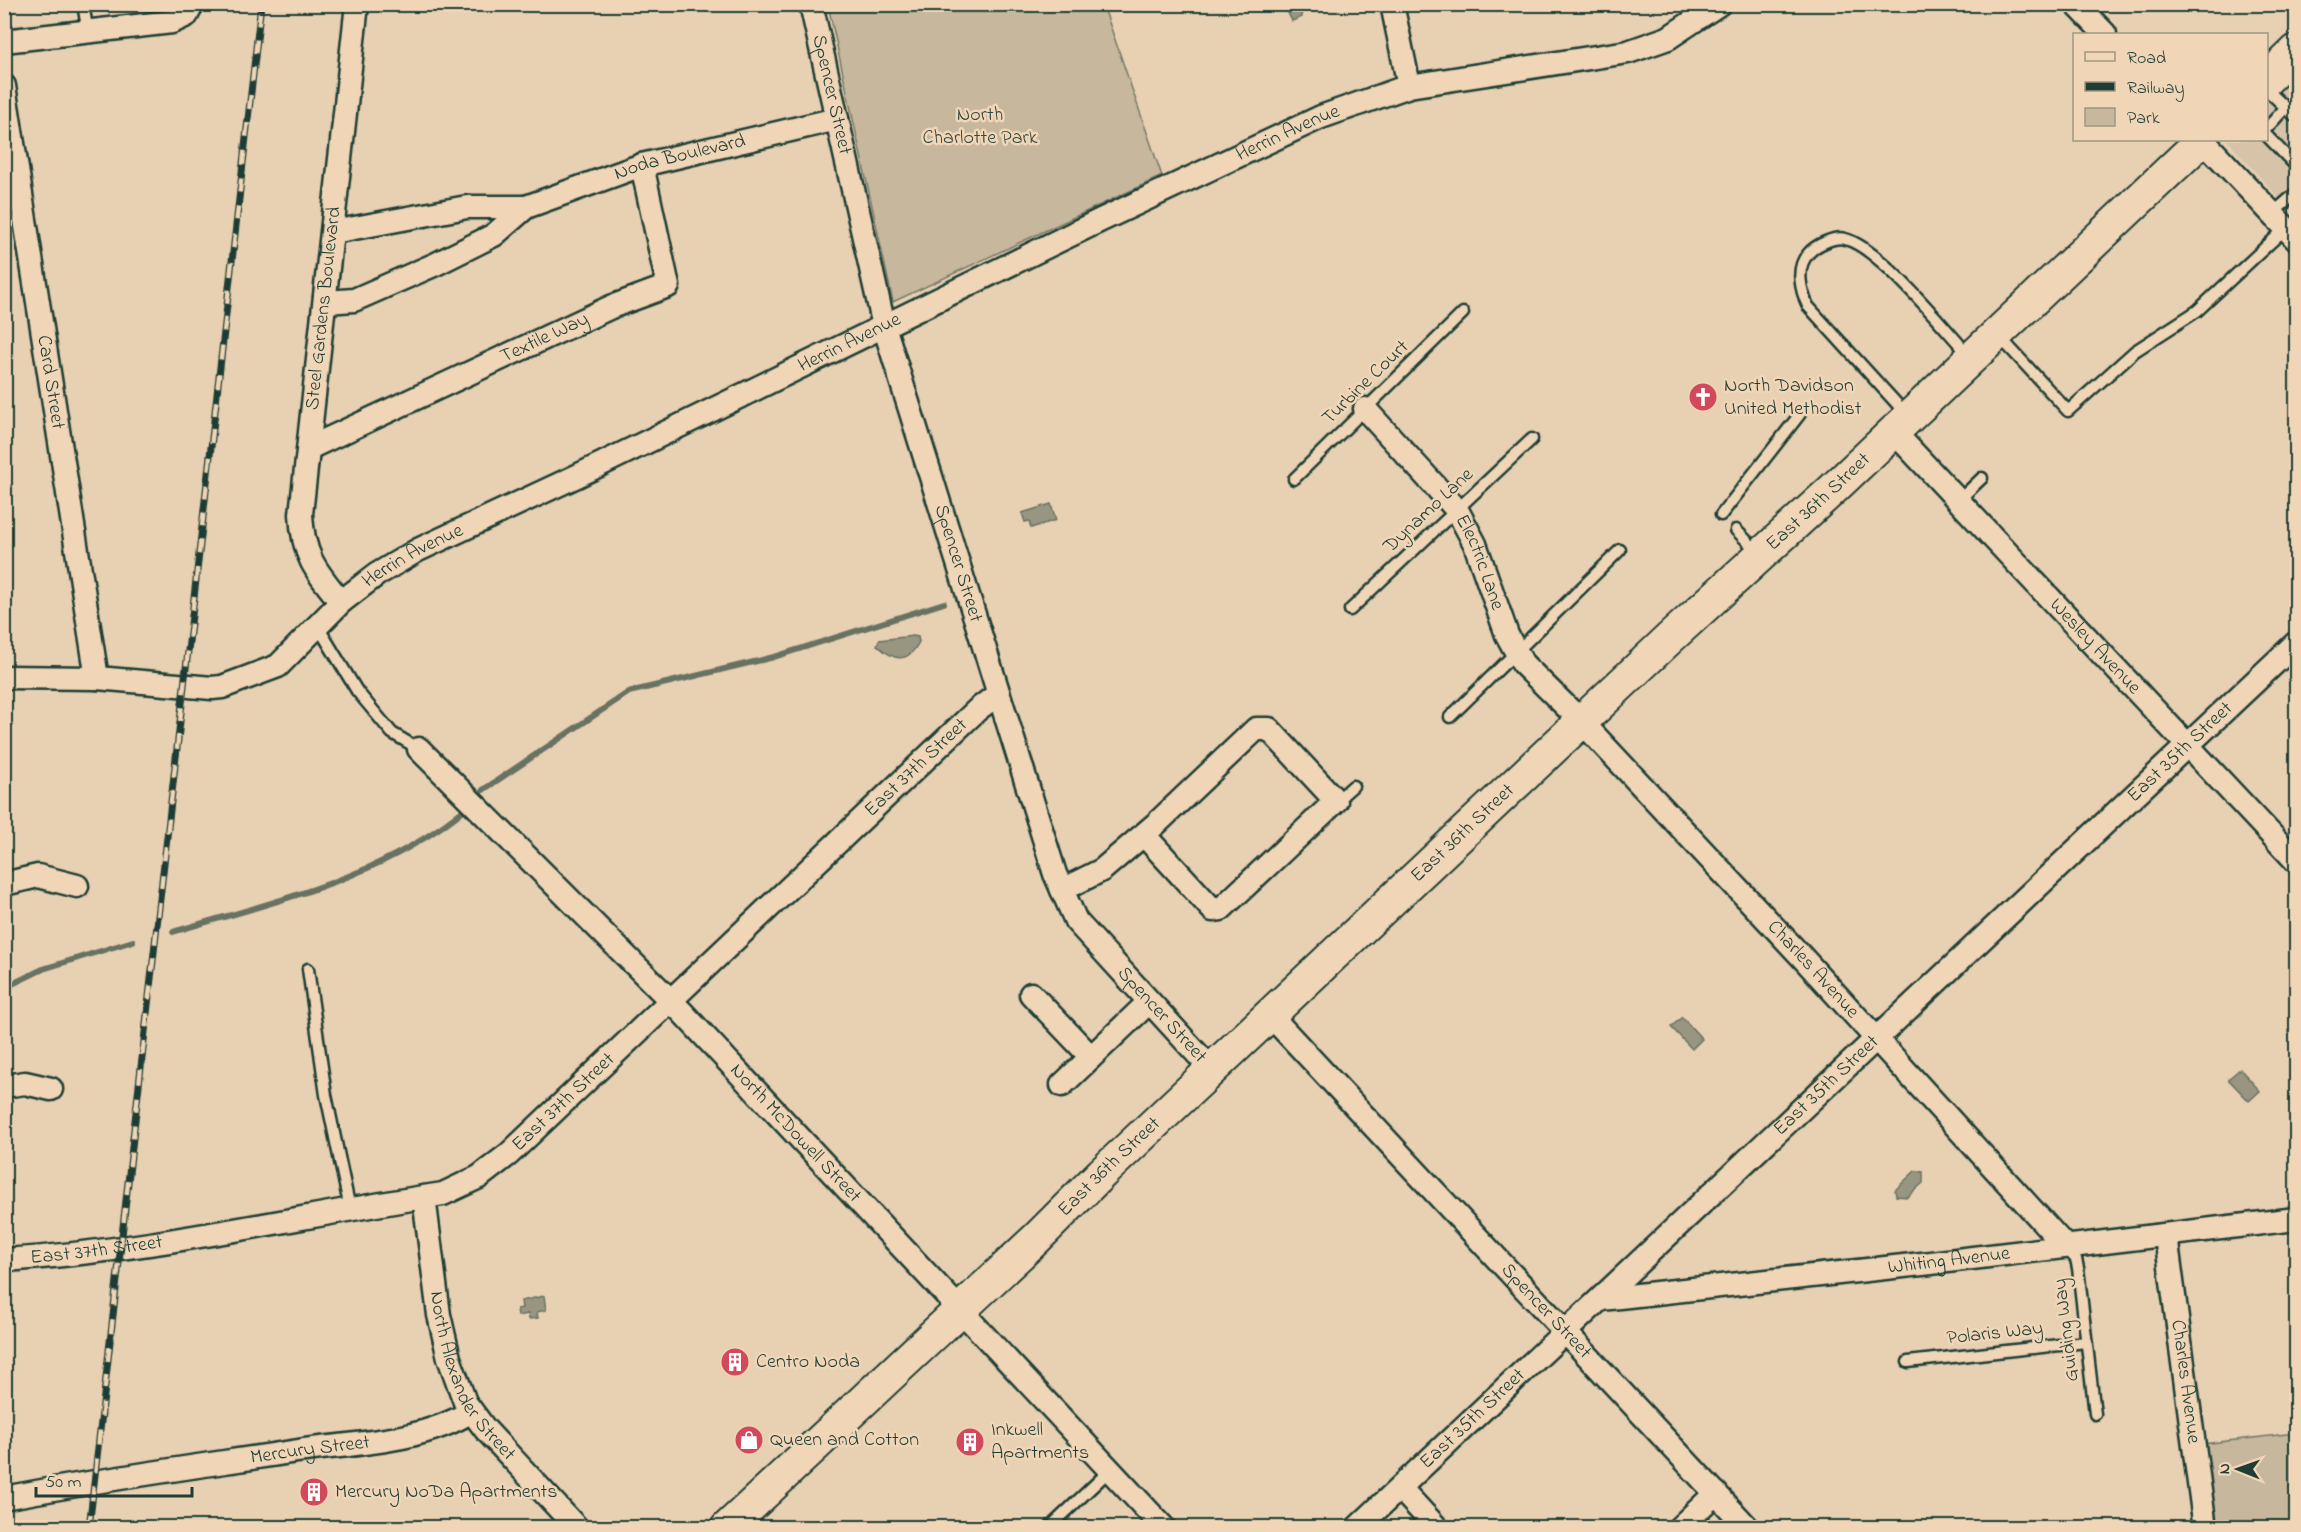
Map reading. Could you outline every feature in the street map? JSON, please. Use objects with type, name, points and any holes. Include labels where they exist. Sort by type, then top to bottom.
[{"type":"street","points":[[4,41],[172,22],[187,15],[192,4]]},
{"type":"street","name":"Steel Gardens Boulevard","points":[[341,602],[312,564],[302,541],[301,514],[357,4]]},
{"type":"street","name":"Spencer Street","points":[[811,4],[884,326],[1062,890],[1076,921],[1212,1070]]},
{"type":"street","points":[[1392,4],[1409,86]]},
{"type":"street","name":"Herrin Avenue","points":[[4,677],[97,678],[222,687],[278,666],[341,602],[376,575],[418,550],[577,476],[1321,117],[1409,86],[1628,52],[1668,38],[1719,4]]},
{"type":"street","points":[[2076,4],[2104,33]]},
{"type":"street","points":[[2268,79],[2296,51]]},
{"type":"street","name":"Card Street","points":[[4,86],[97,678]]},
{"type":"street","name":"Noda Boulevard","points":[[333,232],[467,207],[526,207],[642,165],[837,119]]},
{"type":"street","name":"East 36th Street","points":[[727,1527],[959,1308],[1037,1238],[1270,1015],[2201,141]]},
{"type":"street","points":[[2203,141],[2285,226]]},
{"type":"street","name":"Textile Way","points":[[309,448],[611,307],[668,286],[642,165]]},
{"type":"street","name":"Noda Boulevard","points":[[326,302],[354,300],[436,264],[494,235],[526,207]]},
{"type":"street","name":"Electric Lane","points":[[1365,409],[1457,510],[1476,544],[1493,599],[1523,664],[1582,722]]},
{"type":"street","name":"Wesley Avenue","points":[[1901,425],[1958,501],[2296,861]]},
{"type":"street","name":"East 35th Street","points":[[1358,1527],[2296,643]]},
{"type":"street","name":"East 37th Street","points":[[4,1260],[112,1249],[456,1190],[490,1169],[977,710],[999,693]]},
{"type":"street","name":"Charles Avenue","points":[[1582,722],[1876,1038],[2065,1246]]},
{"type":"street","points":[[1062,890],[1102,870],[1144,835],[1256,729],[1269,729],[1336,801],[1221,909],[1214,910],[1144,835]]},
{"type":"street","name":"North McDowell Street","points":[[419,749],[670,1000],[1164,1527]]},
{"type":"street","points":[[4,884],[38,876],[77,886]]},
{"type":"street","points":[[1031,994],[1091,1057]]},
{"type":"street","points":[[1062,1085],[1149,1002]]},
{"type":"street","name":"Spencer Street","points":[[1270,1015],[1748,1527]]},
{"type":"street","points":[[4,1086],[25,1083],[51,1089]]},
{"type":"street","name":"North Alexander Street","points":[[424,1197],[439,1315],[448,1358],[470,1412],[577,1527]]},
{"type":"street","name":"Whiting Avenue","points":[[1600,1299],[2166,1236],[2296,1219]]},
{"type":"street","name":"Charles Avenue","points":[[2166,1236],[2205,1527]]},
{"type":"street","name":"Mercury Street","points":[[4,1498],[94,1481],[383,1439],[449,1425],[470,1412]]},
{"type":"street","points":[[1400,1488],[1437,1527]]},
{"type":"street","points":[[1678,1527],[1716,1493]]},
{"type":"lane","points":[[83,4],[88,33]]},
{"type":"lane","points":[[2268,91],[2296,117]]},
{"type":"lane","points":[[2268,127],[2286,107]]},
{"type":"lane","points":[[2268,137],[2296,166]]},
{"type":"lane","points":[[1997,334],[2068,411],[2135,351],[2197,311],[2285,226],[2296,193]]},
{"type":"lane","points":[[1901,425],[1808,306],[1801,291],[1801,272],[1808,254],[1831,240],[1843,238],[1872,251],[1972,358]]},
{"type":"lane","name":"Turbine Court","points":[[1294,479],[1463,313]]},
{"type":"lane","points":[[1721,515],[1800,414]]},
{"type":"lane","name":"Dynamo Lane","points":[[1350,609],[1532,439]]},
{"type":"lane","points":[[1958,501],[1983,478]]},
{"type":"lane","points":[[1736,530],[1761,555]]},
{"type":"lane","points":[[1450,717],[1620,550]]},
{"type":"lane","points":[[317,625],[357,691],[392,733],[419,749]]},
{"type":"lane","points":[[1336,801],[1353,786]]},
{"type":"lane","points":[[308,969],[326,1095],[350,1209]]},
{"type":"lane","name":"Guiding Way","points":[[2065,1246],[2076,1258],[2078,1268],[2095,1414]]},
{"type":"lane","name":"Polaris Way","points":[[1908,1362],[2086,1342]]},
{"type":"lane","points":[[1049,1527],[1111,1470]]},
{"type":"shaded area","points":[[1284,5],[1299,5],[1302,17],[1292,21]]},
{"type":"shaded area","points":[[2296,77],[2296,217],[2228,141],[2268,141],[2268,100]]},
{"type":"shaded area","points":[[1051,504],[1056,520],[1031,528],[1029,521],[1025,522],[1022,513]]},
{"type":"shaded area","points":[[918,637],[919,642],[905,657],[894,657],[877,645],[879,640]]},
{"type":"shaded area","points":[[1682,1017],[1702,1039],[1692,1049],[1671,1027]]},
{"type":"shaded area","points":[[2240,1069],[2260,1091],[2249,1101],[2228,1079]]},
{"type":"shaded area","points":[[1915,1171],[1923,1172],[1923,1183],[1907,1197],[1896,1196],[1895,1190]]},
{"type":"shaded area","points":[[544,1296],[546,1310],[537,1312],[538,1318],[529,1319],[528,1314],[518,1316],[517,1309],[522,1308],[521,1301]]},
{"type":"green space","name":"North Charlotte Park","points":[[828,5],[1103,5],[1162,176],[893,302]]},
{"type":"green space","points":[[2296,1433],[2296,1527],[2205,1527],[2194,1445]]},
{"type":"waterway","points":[[483,790],[629,692],[774,657],[944,603]]},
{"type":"waterway","points":[[173,932],[289,898],[364,870],[400,853],[434,832],[466,808]]},
{"type":"waterway","points":[[4,988],[43,969],[133,941]]},
{"type":"railway","points":[[89,1528],[261,4]]},
{"type":"place","name":"North Davidson United Methodist","points":[[1703,397]]},
{"type":"place","name":"Centro Noda","points":[[735,1362]]},
{"type":"place","name":"Queen and Cotton","points":[[749,1440]]},
{"type":"place","name":"Inkwell Apartments","points":[[970,1442]]},
{"type":"place","name":"Mercury NoDa Apartments","points":[[314,1492]]}]
